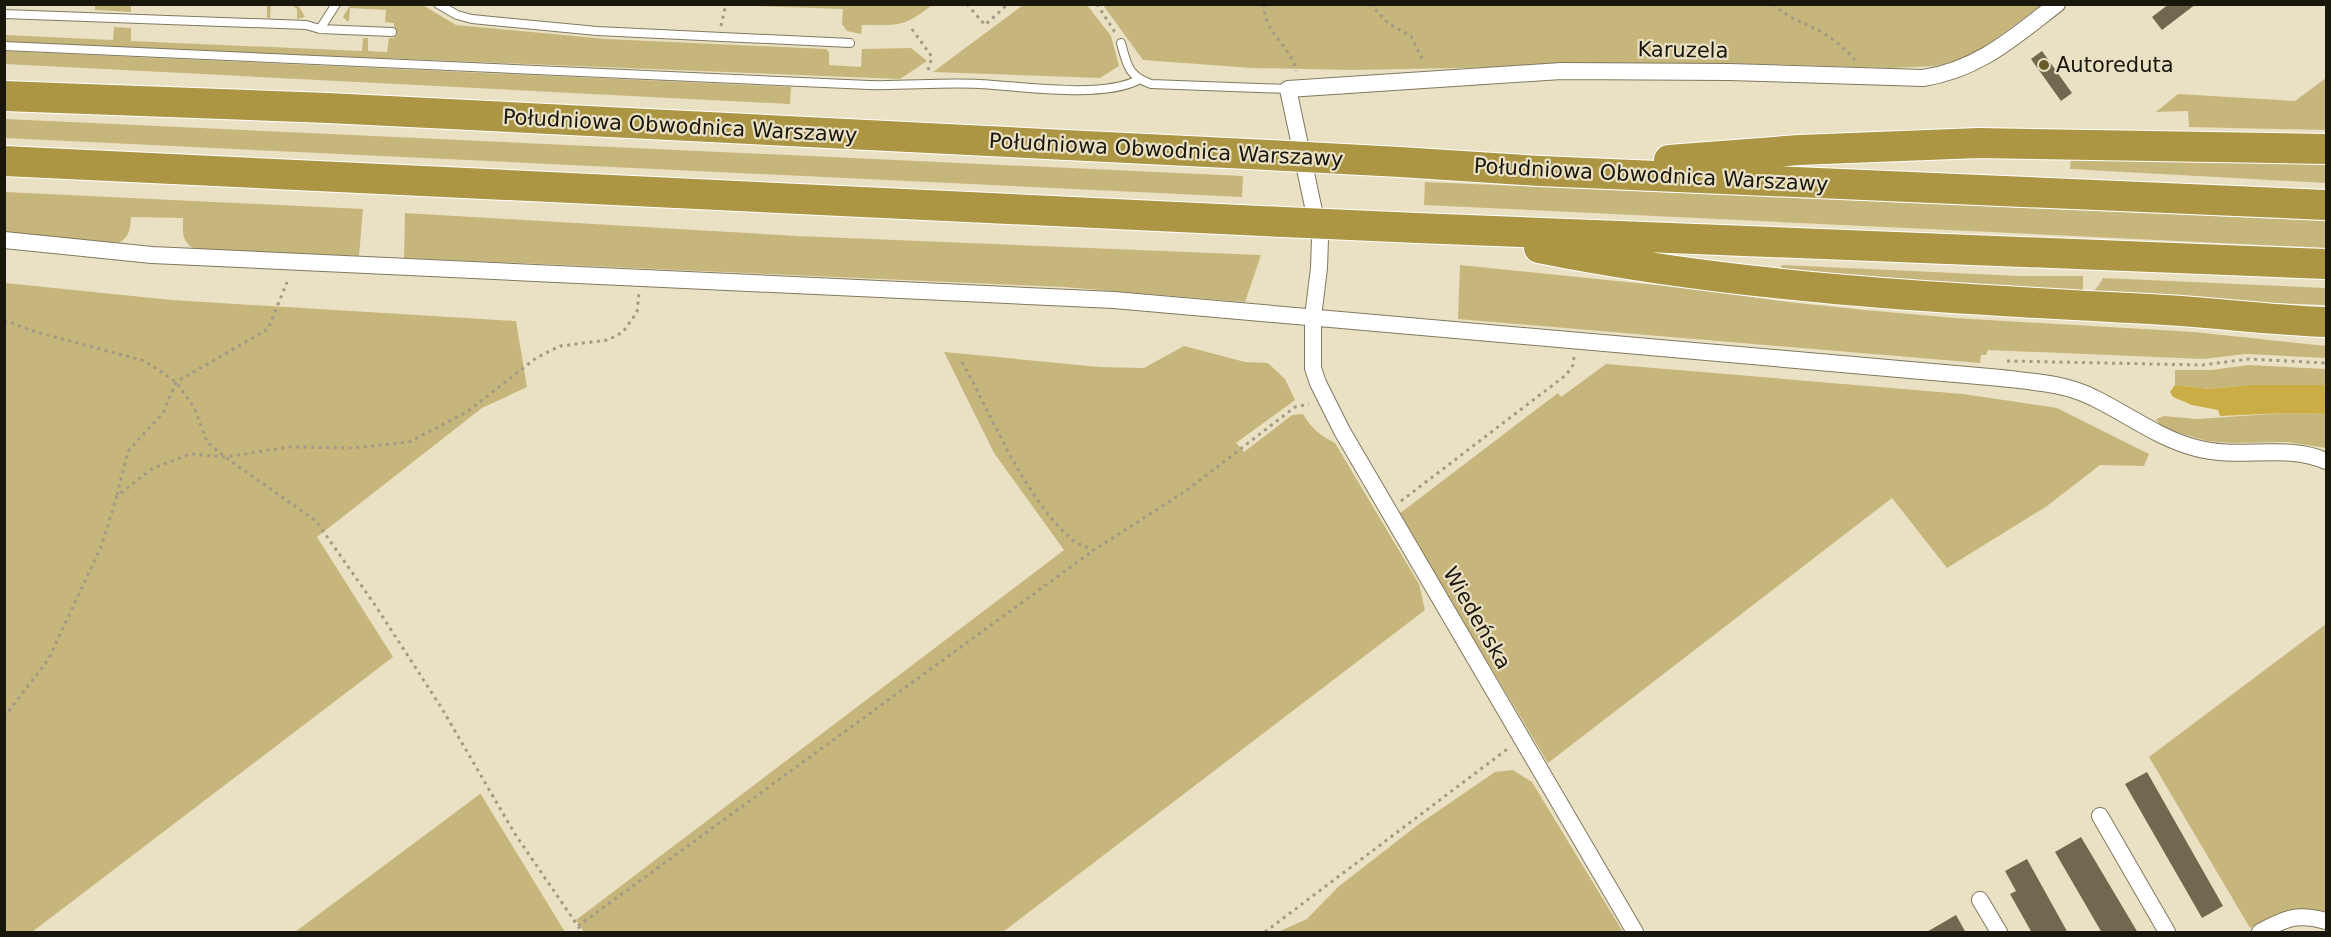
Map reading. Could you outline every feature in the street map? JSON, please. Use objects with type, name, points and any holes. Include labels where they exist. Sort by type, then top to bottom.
[{"type":"highway","name":"Południowa Obwodnica Warszawy","points":[[4,96],[328,108],[1268,155],[1540,171],[2326,205]]},
{"type":"highway","points":[[1540,171],[1799,150],[1978,143],[2326,149]]},
{"type":"highway","points":[[4,161],[1449,230],[2326,264]]},
{"type":"highway","points":[[1449,230],[1610,262],[1771,282],[2020,302],[2201,312],[2326,322]]},
{"type":"street","name":"Karuzela","points":[[1294,89],[1562,71],[1729,72],[1923,78],[1937,76],[1986,57],[2057,4]]},
{"type":"street","name":"Wiedeńska","points":[[1294,89],[1320,239],[1313,317],[1313,368],[1326,402],[1635,933]]},
{"type":"street","points":[[4,240],[152,255],[1058,296],[2040,382],[2061,386],[2093,397],[2163,437],[2199,449],[2220,453],[2293,453],[2326,461]]},
{"type":"street","points":[[2100,816],[2167,933]]},
{"type":"street","points":[[1980,900],[1999,933]]},
{"type":"street","points":[[2260,933],[2294,916],[2310,916],[2326,921]]},
{"type":"lane","points":[[320,29],[336,4]]},
{"type":"lane","points":[[438,4],[457,15],[472,19],[597,31],[850,43]]},
{"type":"lane","points":[[4,14],[306,25],[320,29],[393,32]]},
{"type":"lane","points":[[1121,43],[1126,61],[1138,80],[1151,84],[1294,89]]},
{"type":"lane","points":[[4,46],[908,86],[980,84],[1095,89],[1126,86],[1138,80]]},
{"type":"path","points":[[713,37],[724,20],[726,4]]},
{"type":"path","points":[[967,4],[985,25],[1008,4]]},
{"type":"path","points":[[1097,4],[1121,43]]},
{"type":"path","points":[[1264,4],[1266,23],[1296,67],[1294,89]]},
{"type":"path","points":[[1370,4],[1389,24],[1411,36],[1433,80]]},
{"type":"path","points":[[1773,4],[1786,15],[1839,43],[1858,63],[1867,77]]},
{"type":"path","points":[[908,86],[929,70],[932,57],[912,29]]},
{"type":"path","points":[[117,496],[153,468],[191,454],[225,457],[289,447],[353,448],[409,442],[467,412],[536,358],[560,346],[608,340],[623,332],[637,312],[640,276]]},
{"type":"path","points":[[4,717],[48,660],[101,547],[128,451],[163,413],[177,382],[268,329],[287,282]]},
{"type":"path","points":[[4,320],[36,332],[145,361],[177,382],[194,407],[207,442],[316,521],[375,605],[441,707],[515,834],[582,933]]},
{"type":"path","points":[[1388,511],[1566,375],[1573,365],[1576,342]]},
{"type":"path","points":[[2004,363],[2016,359],[2202,365],[2249,359],[2326,363]]},
{"type":"path","points":[[962,362],[1007,452],[1045,509],[1071,540],[1094,550]]},
{"type":"path","points":[[578,926],[1094,550],[1187,490],[1294,407],[1326,402]]},
{"type":"path","points":[[1265,933],[1521,739]]},
{"type":"shaded area","points":[[267,4],[298,5],[305,17],[297,19],[297,9],[292,5],[271,5],[270,18],[267,18]]},
{"type":"shaded area","points":[[421,4],[456,25],[606,39],[826,49],[829,52],[829,65],[861,67],[862,49],[911,48],[927,61],[900,79],[5,43],[5,35],[113,40],[114,27],[131,28],[131,41],[362,51],[363,38],[368,38],[368,51],[387,52],[389,38],[394,38],[394,23],[385,22],[386,10],[350,8],[349,21],[347,21],[343,17],[350,5]]},
{"type":"shaded area","points":[[95,5],[131,5],[131,12],[95,10]]},
{"type":"shaded area","points":[[729,5],[932,5],[914,18],[900,24],[862,25],[861,34],[847,31],[842,24],[843,9]]},
{"type":"shaded area","points":[[1023,5],[1087,5],[1111,36],[1119,66],[1100,78],[933,72]]},
{"type":"shaded area","points":[[1103,5],[2042,5],[1973,55],[1936,66],[1891,68],[1725,63],[1352,70],[1252,68],[1143,60]]},
{"type":"shaded area","points":[[4,51],[791,87],[790,104],[5,64]]},
{"type":"shaded area","points":[[2326,78],[2326,130],[2189,127],[2188,111],[2156,112],[2178,94],[2295,101]]},
{"type":"shaded area","points":[[5,119],[1243,176],[1242,197],[5,138]]},
{"type":"shaded area","points":[[2071,157],[2326,161],[2326,183],[2070,169]]},
{"type":"shaded area","points":[[1425,182],[2326,221],[2326,248],[1424,205]]},
{"type":"shaded area","points":[[5,192],[363,209],[359,256],[194,249],[185,239],[183,218],[131,217],[128,234],[114,245],[5,232]]},
{"type":"shaded area","points":[[405,213],[797,236],[1261,255],[1245,302],[1064,287],[404,258]]},
{"type":"shaded area","points":[[1460,265],[1695,289],[1865,310],[1955,318],[2194,332],[2326,346],[2326,358],[2246,354],[2204,359],[1988,350],[1986,355],[1981,355],[1980,363],[1458,319]]},
{"type":"shaded area","points":[[1782,265],[2019,276],[2083,276],[2083,292],[2095,289],[2103,278],[2326,288],[2326,305],[2102,296],[1780,271]]},
{"type":"shaded area","points":[[5,283],[172,300],[516,321],[527,387],[482,408],[317,537],[393,657],[32,932],[4,932]]},
{"type":"shaded area","points":[[1184,346],[1245,362],[1268,363],[1285,379],[1295,400],[1236,443],[1244,452],[1292,415],[1303,414],[1317,431],[1335,443],[1419,584],[1425,610],[1003,932],[584,932],[576,920],[1064,550],[994,453],[944,352],[1100,367],[1144,368]]},
{"type":"shaded area","points":[[1606,364],[1963,394],[2057,408],[2149,454],[2144,466],[2100,465],[2047,506],[1947,568],[1892,498],[1548,763],[1399,514],[1558,393],[1561,397]]},
{"type":"shaded area","points":[[2249,365],[2326,369],[2326,385],[2248,385],[2210,389],[2175,385],[2175,370],[2211,370]]},
{"type":"shaded area","points":[[2175,385],[2210,389],[2248,385],[2326,385],[2326,414],[2220,416],[2218,410],[2192,405],[2173,397],[2170,392]]},
{"type":"shaded area","points":[[2286,413],[2326,414],[2326,448],[2287,442],[2207,441],[2162,428],[2156,419],[2164,416],[2197,419]]},
{"type":"shaded area","points":[[2326,624],[2326,913],[2305,909],[2296,910],[2270,918],[2250,928],[2149,757]]},
{"type":"shaded area","points":[[1513,770],[1532,782],[1623,932],[1278,932],[1307,919],[1338,887],[1419,824],[1495,772]]},
{"type":"shaded area","points":[[480,794],[565,932],[295,932]]},
{"type":"building","points":[[2169,4],[2196,4],[2162,30],[2152,17]]},
{"type":"building","points":[[2042,51],[2072,93],[2061,101],[2031,59]]},
{"type":"building","points":[[2147,772],[2223,906],[2202,918],[2125,784]]},
{"type":"building","points":[[2081,837],[2138,933],[2102,933],[2055,852]]},
{"type":"building","points":[[2027,859],[2068,933],[2032,933],[2010,894],[2016,891],[2005,871]]},
{"type":"building","points":[[1956,915],[1966,933],[1925,933]]},
{"type":"place","name":"Autoreduta","points":[[2044,65]]}]
